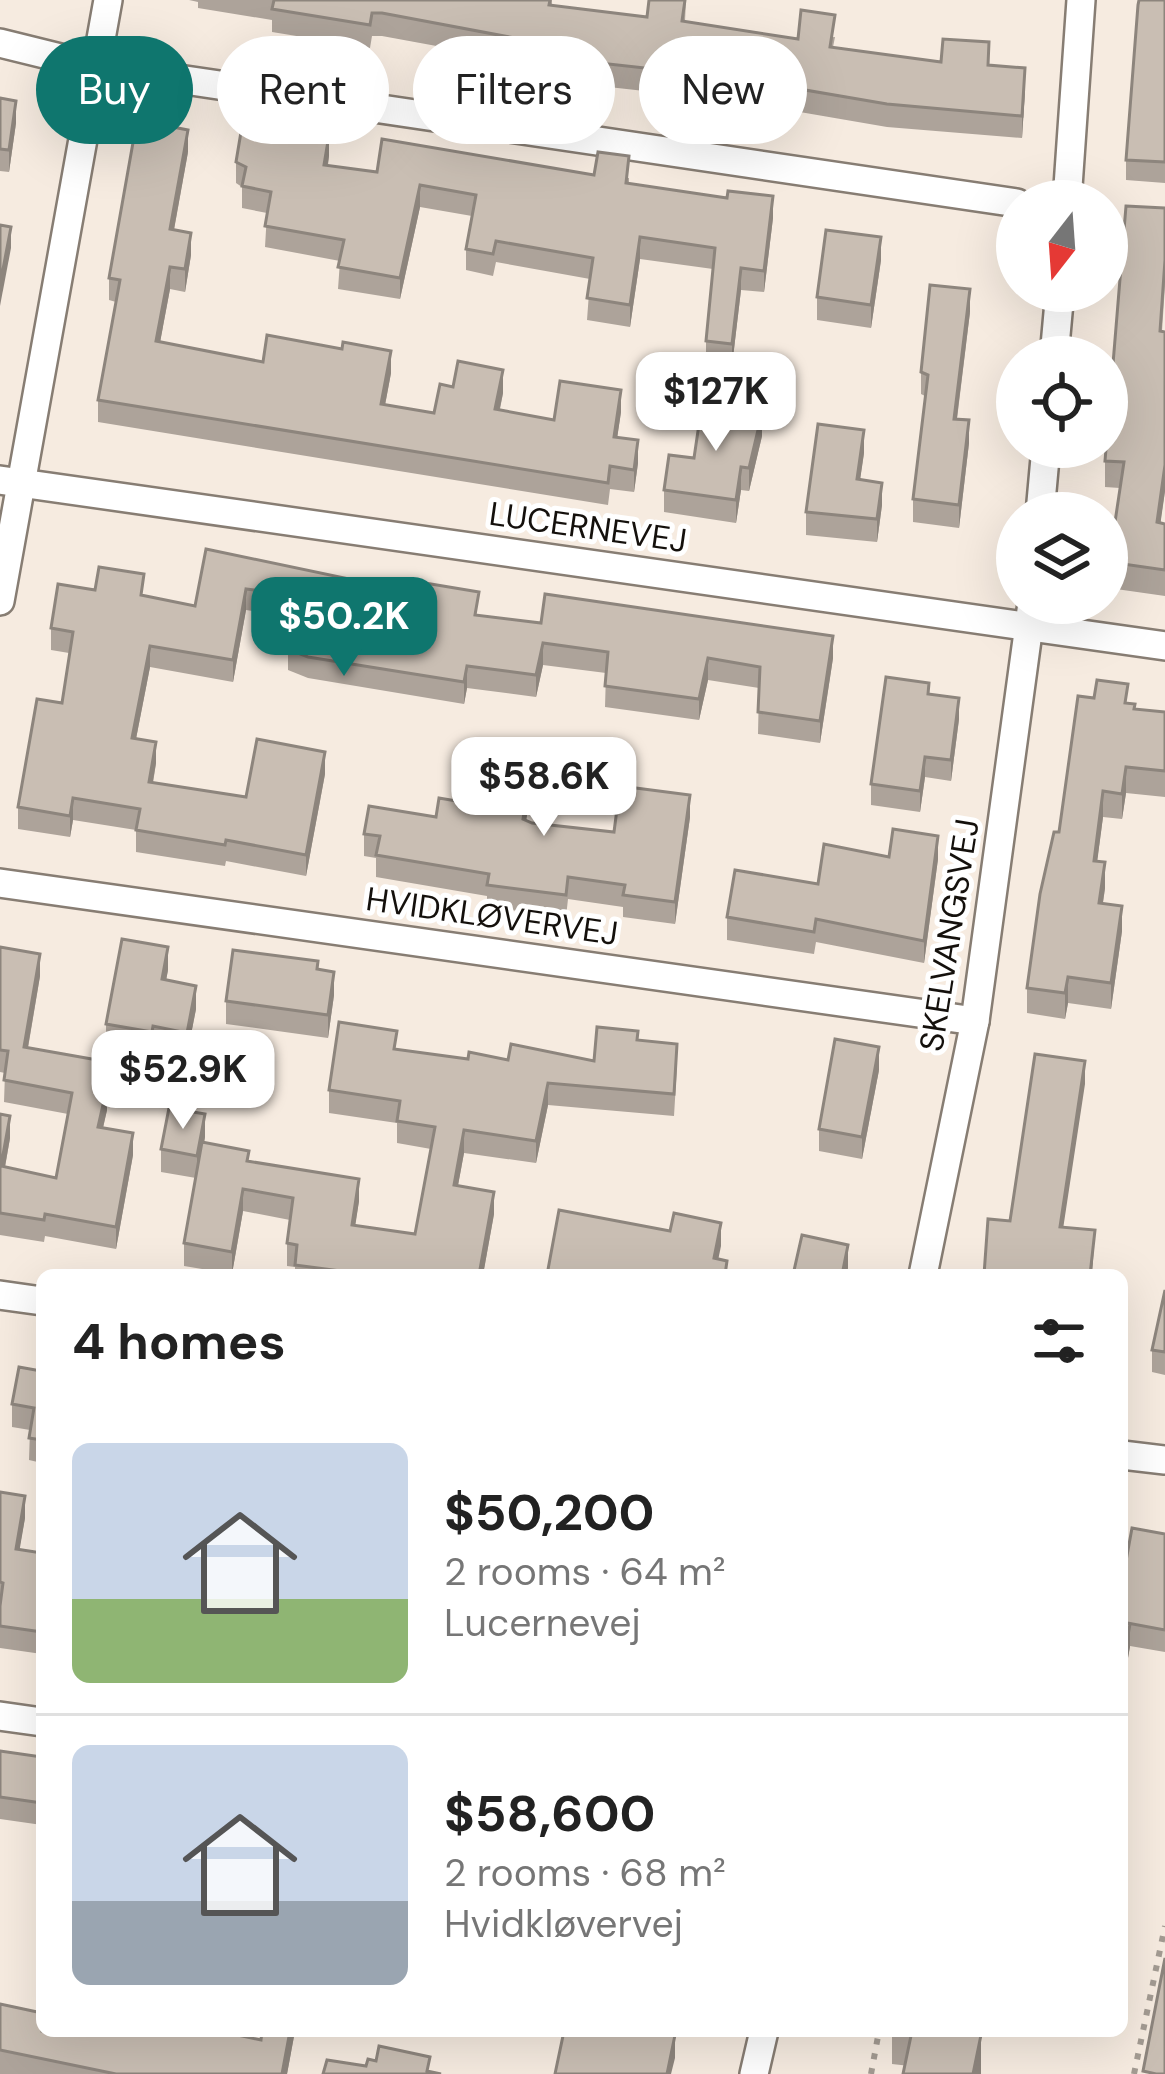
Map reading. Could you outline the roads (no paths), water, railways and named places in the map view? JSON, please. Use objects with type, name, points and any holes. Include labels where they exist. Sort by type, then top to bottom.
[{"type":"street","points":[[103,36],[109,0]]},
{"type":"street","points":[[1068,180],[1081,0]]},
{"type":"street","points":[[0,43],[36,52]]},
{"type":"street","points":[[193,81],[996,200]]},
{"type":"street","points":[[0,601],[10,482],[81,144]]},
{"type":"street","name":"LUCERNEVEJ","points":[[10,482],[996,610]]},
{"type":"street","name":"SKELVANGSVEJ","points":[[924,1269],[975,1021],[1031,624]]},
{"type":"street","name":"LUCERNEVEJ","points":[[1071,624],[1165,646]]},
{"type":"street","name":"HVIDKLØVERVEJ","points":[[0,884],[975,1021]]},
{"type":"street","points":[[0,1295],[36,1300]]},
{"type":"street","points":[[1128,1456],[1165,1460]]},
{"type":"street","points":[[0,1716],[36,1720]]},
{"type":"street","points":[[754,2074],[763,2037]]}]
